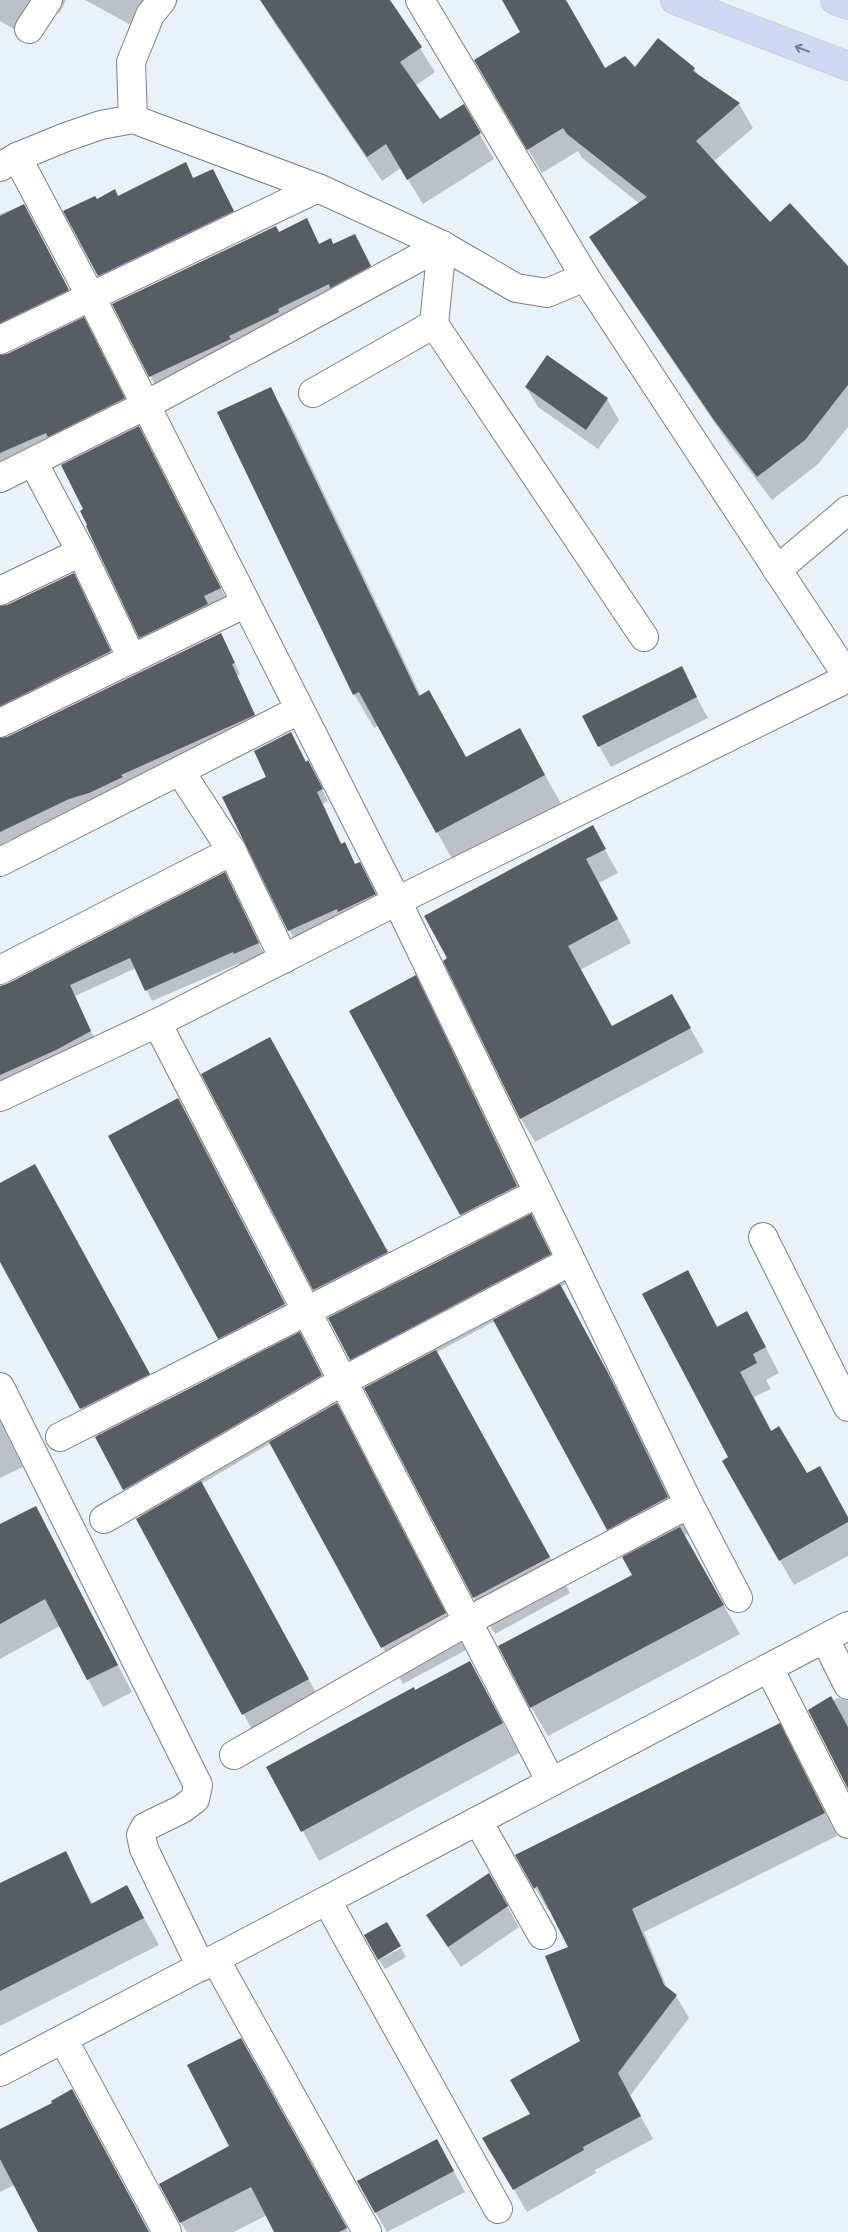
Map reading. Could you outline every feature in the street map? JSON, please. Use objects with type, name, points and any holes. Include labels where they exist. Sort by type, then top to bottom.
[{"type":"main road","points":[[675,0],[848,66]]},
{"type":"main road","points":[[835,0],[848,5]]},
{"type":"street","points":[[29,29],[48,0]]},
{"type":"street","points":[[133,119],[131,62],[150,15],[162,0]]},
{"type":"street","points":[[0,1097],[157,1023],[397,901],[848,678],[585,277],[420,0]]},
{"type":"street","points":[[585,277],[547,293],[516,288],[442,245],[318,188],[133,119],[101,125],[75,134],[9,162],[92,296],[299,710],[397,901],[689,1504],[738,1598]]},
{"type":"street","points":[[0,340],[318,188]]},
{"type":"street","points":[[442,245],[434,324],[644,637]]},
{"type":"street","points":[[0,478],[146,405],[442,245]]},
{"type":"street","points":[[314,393],[434,324]]},
{"type":"street","points":[[33,462],[81,552],[132,659]]},
{"type":"street","points":[[777,570],[848,510]]},
{"type":"street","points":[[0,591],[81,552]]},
{"type":"street","points":[[0,722],[246,603]]},
{"type":"street","points":[[0,862],[299,710]]},
{"type":"street","points":[[180,771],[232,852],[284,959]]},
{"type":"street","points":[[0,970],[232,852]]},
{"type":"street","points":[[157,1023],[551,1782]]},
{"type":"street","points":[[60,1437],[538,1193]]},
{"type":"street","points":[[763,1237],[848,1407]]},
{"type":"street","points":[[104,1519],[343,1381],[571,1260]]},
{"type":"street","points":[[0,1387],[198,1786],[195,1799],[182,1810],[144,1828],[141,1835],[144,1849],[208,1963],[367,2232]]},
{"type":"street","points":[[234,1755],[468,1621],[689,1504]]},
{"type":"street","points":[[0,2072],[836,1633],[848,1685]]},
{"type":"street","points":[[769,1668],[848,1824]]},
{"type":"street","points":[[478,1821],[542,1935]]},
{"type":"street","points":[[327,1901],[498,2209]]},
{"type":"street","points":[[63,2039],[167,2232]]},
{"type":"building","points":[[260,0],[390,0],[422,47],[400,62],[440,119],[464,104],[481,133],[407,180],[386,144],[367,157]]},
{"type":"building","points":[[502,0],[566,0],[605,68],[625,56],[635,67],[658,38],[695,68],[693,71],[740,103],[696,141],[770,222],[790,203],[848,266],[848,385],[805,440],[757,477],[714,420],[589,237],[647,197],[567,134],[563,128],[527,150],[474,60],[520,32]]},
{"type":"building","points":[[186,162],[193,178],[213,169],[234,211],[98,276],[63,211],[95,196],[97,199],[115,189],[118,196]]},
{"type":"building","points":[[24,204],[69,290],[0,323],[0,216]]},
{"type":"building","points":[[307,218],[319,244],[331,238],[333,244],[355,234],[371,266],[330,288],[329,284],[278,309],[279,312],[229,336],[231,339],[149,377],[112,304],[276,226],[279,232]]},
{"type":"building","points":[[84,317],[125,398],[48,437],[46,433],[0,453],[0,355],[7,354]]},
{"type":"building","points":[[547,355],[608,398],[586,430],[525,387]]},
{"type":"building","points":[[271,387],[419,696],[429,690],[466,757],[520,728],[545,775],[436,833],[359,692],[353,695],[217,412]]},
{"type":"building","points":[[139,426],[221,588],[204,596],[208,604],[139,638],[86,526],[80,511],[83,509],[61,465]]},
{"type":"building","points":[[74,573],[111,651],[0,706],[0,606],[7,605]]},
{"type":"building","points":[[221,633],[235,663],[232,664],[255,715],[121,775],[123,777],[89,793],[69,799],[0,832],[0,738],[7,737]]},
{"type":"building","points":[[682,666],[697,697],[598,747],[582,716]]},
{"type":"building","points":[[291,732],[306,762],[308,760],[323,789],[317,792],[341,844],[345,842],[355,864],[360,862],[376,894],[338,912],[337,909],[288,931],[222,797],[266,777],[254,751]]},
{"type":"building","points":[[593,825],[606,849],[586,859],[618,919],[568,946],[612,1026],[672,994],[691,1028],[520,1119],[443,961],[447,958],[424,916]]},
{"type":"building","points":[[225,872],[259,943],[234,954],[233,952],[145,991],[130,958],[70,985],[91,1031],[56,1050],[0,1075],[0,986]]},
{"type":"building","points":[[416,975],[517,1186],[460,1215],[349,1011]]},
{"type":"building","points":[[270,1037],[388,1252],[313,1290],[201,1074]]},
{"type":"building","points":[[178,1098],[285,1304],[218,1339],[108,1136]]},
{"type":"building","points":[[35,1164],[150,1374],[80,1409],[0,1262],[0,1183]]},
{"type":"building","points":[[531,1214],[551,1254],[350,1360],[328,1318]]},
{"type":"building","points":[[688,1270],[717,1327],[747,1311],[766,1347],[753,1354],[757,1363],[740,1372],[771,1431],[779,1426],[807,1473],[820,1466],[848,1517],[848,1522],[779,1561],[722,1461],[728,1457],[642,1294]]},
{"type":"building","points":[[560,1284],[607,1371],[668,1497],[607,1530],[493,1320]]},
{"type":"building","points":[[300,1332],[322,1375],[123,1490],[95,1437]]},
{"type":"building","points":[[436,1350],[550,1557],[473,1598],[364,1388]]},
{"type":"building","points":[[337,1403],[446,1613],[381,1648],[269,1442]]},
{"type":"building","points":[[201,1481],[309,1679],[242,1715],[136,1519]]},
{"type":"building","points":[[36,1506],[118,1665],[87,1680],[45,1599],[0,1624],[0,1524]]},
{"type":"building","points":[[680,1527],[724,1605],[530,1708],[498,1646],[632,1575],[622,1557]]},
{"type":"building","points":[[470,1661],[503,1723],[301,1832],[266,1767],[414,1687],[415,1690]]},
{"type":"building","points":[[831,1696],[848,1727],[848,1789],[808,1710]]},
{"type":"building","points":[[780,1723],[825,1813],[632,1909],[664,1985],[677,1995],[618,2073],[641,2116],[583,2147],[584,2150],[513,2190],[482,2138],[530,2114],[510,2080],[580,2041],[545,1956],[568,1947],[537,1886],[534,1889],[515,1855]]},
{"type":"building","points":[[66,1851],[91,1904],[127,1885],[144,1918],[0,1991],[0,1883]]},
{"type":"building","points":[[489,1873],[508,1906],[448,1947],[426,1915]]},
{"type":"building","points":[[387,1922],[401,1946],[378,1960],[364,1935]]},
{"type":"building","points":[[241,2038],[347,2228],[339,2232],[274,2232],[251,2187],[180,2223],[159,2184],[229,2146],[187,2065]]},
{"type":"building","points":[[72,2089],[149,2232],[38,2232],[0,2159],[0,2129],[52,2103],[51,2101]]},
{"type":"building","points":[[437,2139],[454,2171],[375,2213],[357,2181]]}]
